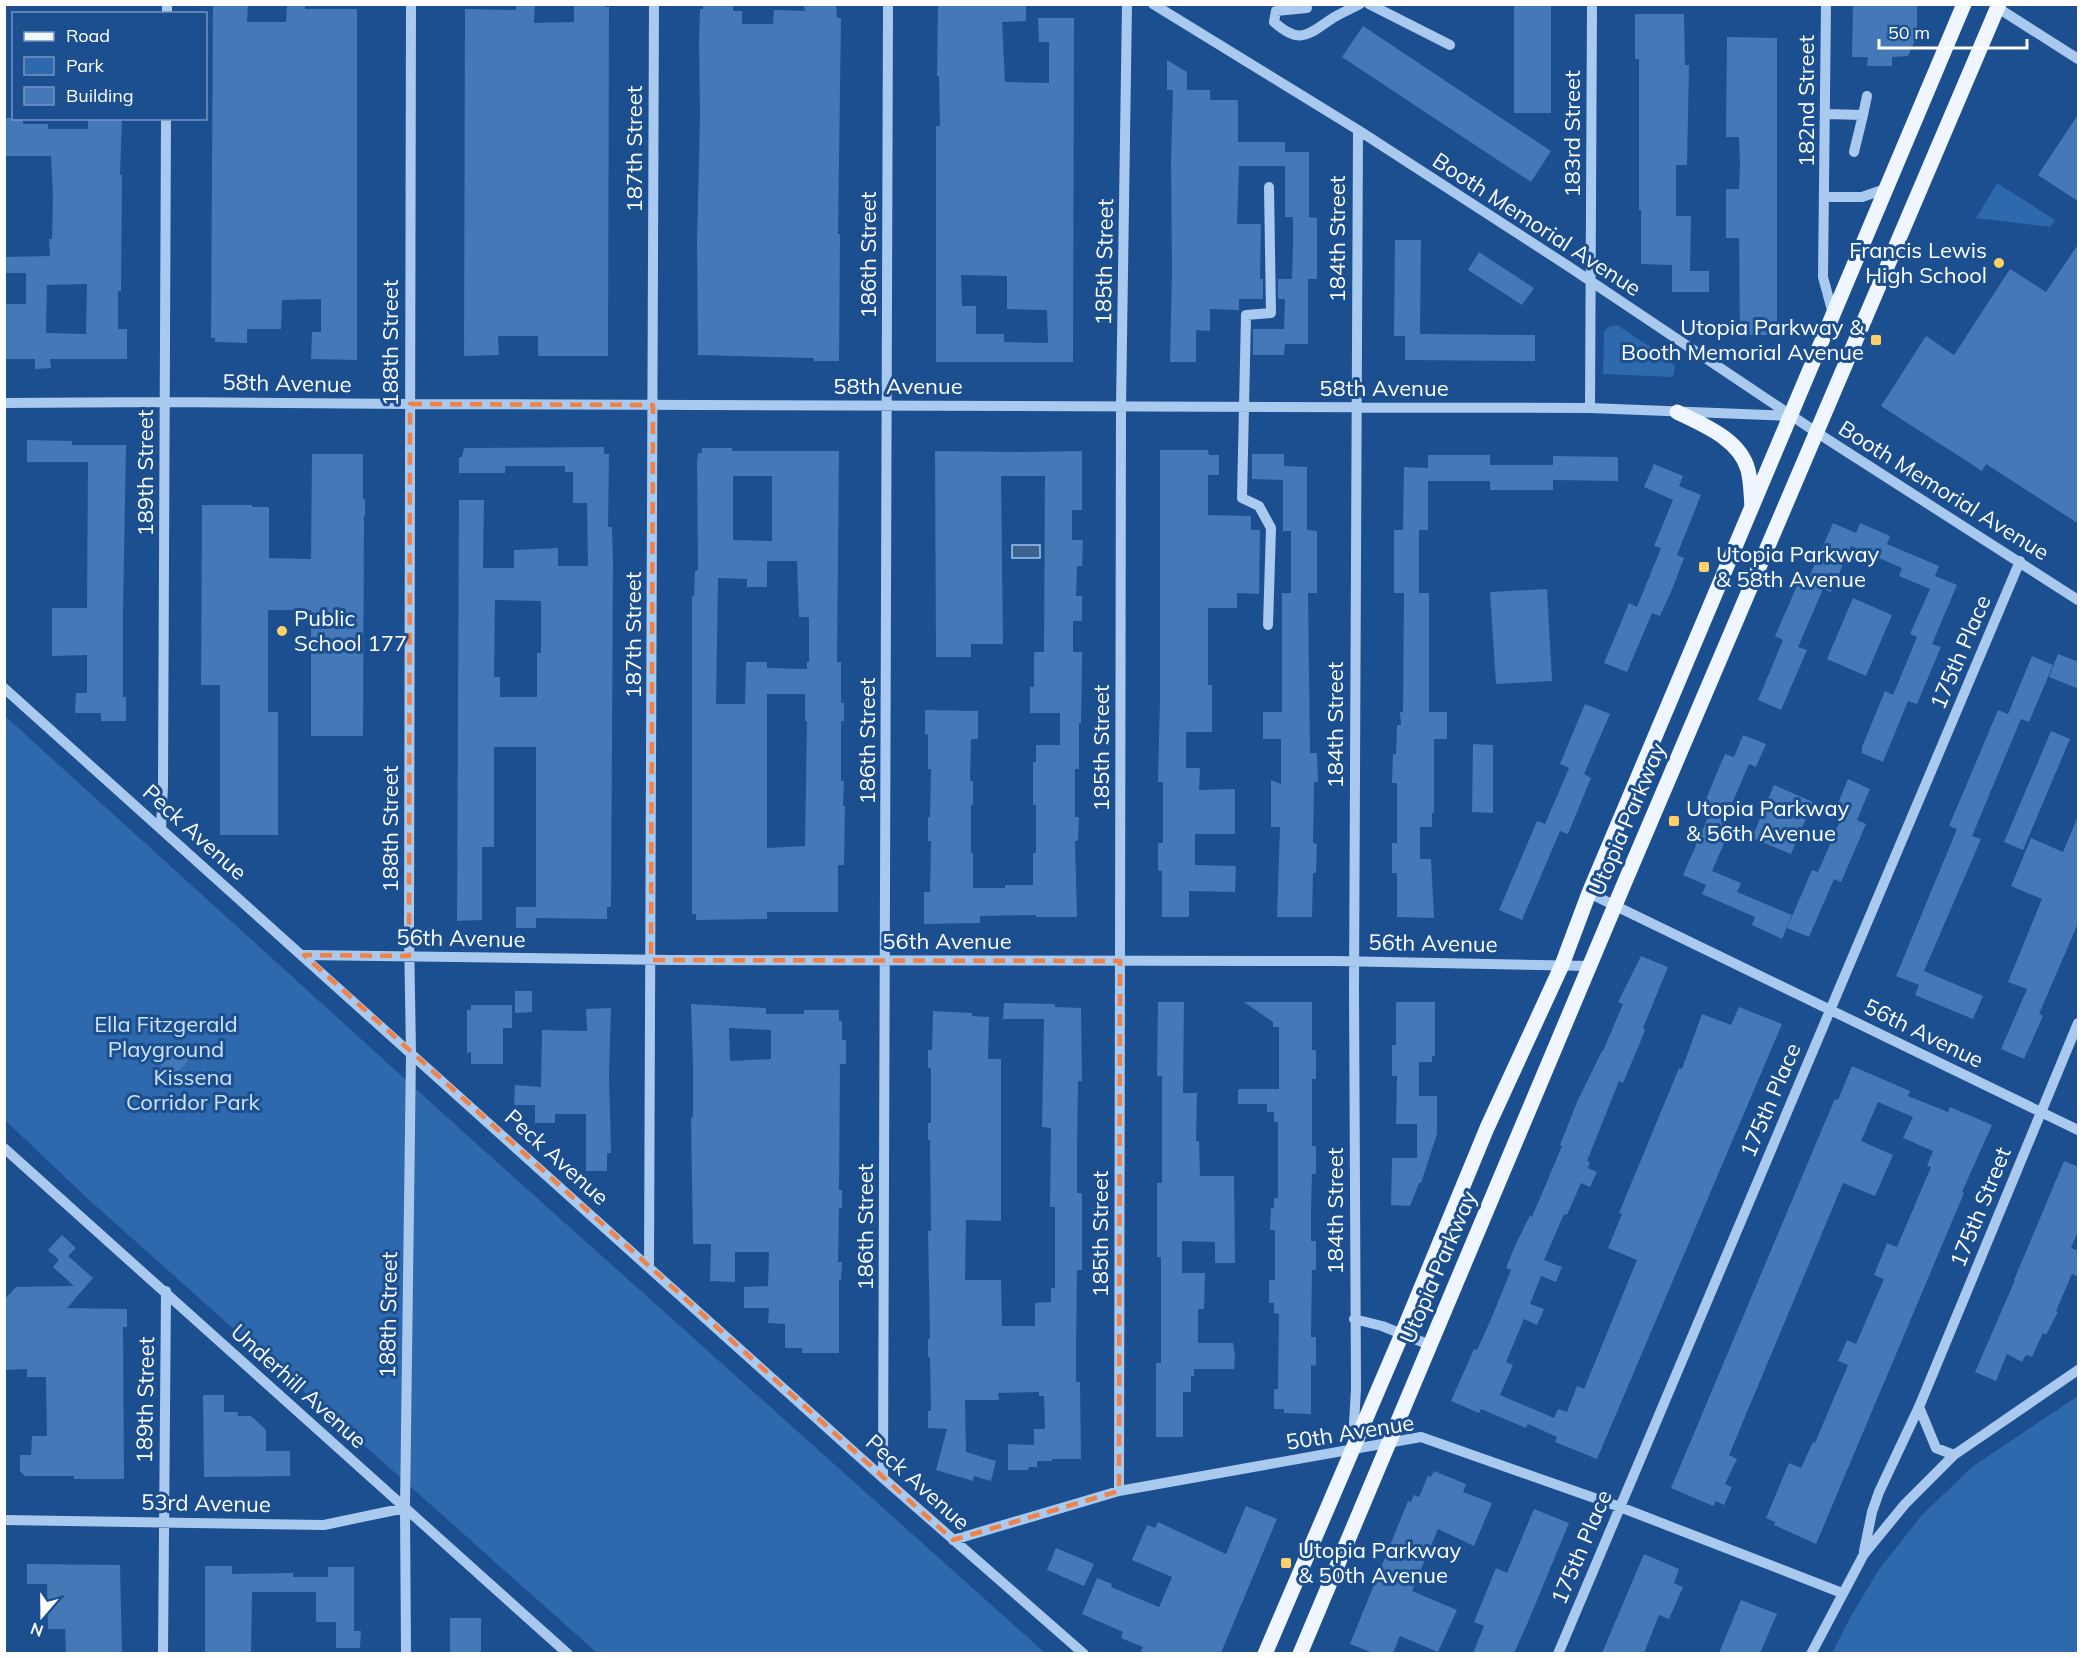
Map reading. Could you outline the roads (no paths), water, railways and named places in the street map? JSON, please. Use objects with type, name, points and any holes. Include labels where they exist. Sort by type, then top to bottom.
[{"type":"main road","name":"Utopia Parkway","points":[[1265,1653],[1402,1334],[1487,1128],[1562,965],[1590,893],[1964,4]]},
{"type":"main road","name":"Utopia Parkway","points":[[1300,1653],[1615,905],[1998,6]]},
{"type":"main road","points":[[1677,412],[1712,430],[1730,442],[1740,453],[1748,469],[1752,510]]},
{"type":"street","name":"188th Street","points":[[406,1653],[405,1508],[411,1053],[409,956],[411,4]]},
{"type":"street","name":"187th Street","points":[[649,1266],[654,4]]},
{"type":"street","name":"186th Street","points":[[883,1478],[888,4]]},
{"type":"street","name":"185th Street","points":[[1119,1491],[1121,406],[1127,4]]},
{"type":"street","name":"Booth Memorial Avenue","points":[[1153,4],[1358,130],[1816,432],[2079,600]]},
{"type":"street","points":[[1307,8],[1276,11],[1274,22],[1282,30],[1293,35],[1308,35],[1335,16],[1360,4]]},
{"type":"street","points":[[1369,4],[1450,45]]},
{"type":"street","name":"183rd Street","points":[[1590,408],[1592,4]]},
{"type":"street","name":"182nd Street","points":[[1826,4],[1823,277],[1833,315]]},
{"type":"street","points":[[1998,6],[2079,59]]},
{"type":"street","points":[[1854,152],[1867,96]]},
{"type":"street","points":[[1825,114],[1863,115]]},
{"type":"street","name":"189th Street","points":[[161,828],[166,120]]},
{"type":"street","name":"184th Street","points":[[1352,1450],[1356,1389],[1354,962],[1358,130]]},
{"type":"street","points":[[1268,625],[1271,528],[1259,506],[1242,498],[1246,315],[1271,313],[1269,187]]},
{"type":"street","name":"182nd Street","points":[[1825,197],[1862,197],[1888,188]]},
{"type":"street","name":"58th Avenue","points":[[4,403],[1590,408],[1792,416]]},
{"type":"street","name":"175th Place","points":[[1558,1653],[2020,561]]},
{"type":"street","name":"Peck Avenue","points":[[4,688],[883,1478],[1084,1653]]},
{"type":"street","name":"56th Avenue","points":[[1590,893],[2079,1130]]},
{"type":"street","name":"56th Avenue","points":[[304,956],[651,960],[1354,962],[1590,966]]},
{"type":"street","name":"175th Street","points":[[1864,1554],[1872,1512],[1879,1492],[1919,1407],[2079,1023]]},
{"type":"street","name":"Underhill Avenue","points":[[4,1148],[568,1653]]},
{"type":"street","name":"189th Street","points":[[163,1653],[166,1291]]},
{"type":"street","points":[[1354,1319],[1382,1326],[1430,1345]]},
{"type":"street","points":[[1811,1653],[1864,1554],[1905,1504],[1954,1455],[2079,1370]]},
{"type":"street","points":[[1919,1407],[1936,1448],[1954,1455]]},
{"type":"street","name":"50th Avenue","points":[[953,1540],[1119,1491],[1421,1437],[1620,1507],[1842,1593]]},
{"type":"street","name":"53rd Avenue","points":[[4,1520],[324,1525],[405,1508]]},
{"type":"place","name":"Francis Lewis High School","points":[[1999,263]]},
{"type":"place","name":"Utopia Parkway & Booth Memorial Avenue","points":[[1876,340]]},
{"type":"place","name":"Utopia Parkway & 58th Avenue","points":[[1704,567]]},
{"type":"place","name":"Public School 177","points":[[282,631]]},
{"type":"place","name":"Utopia Parkway & 56th Avenue","points":[[1674,821]]},
{"type":"place","name":"Utopia Parkway & 50th Avenue","points":[[1286,1563]]},
{"type":"park label","name":"Ella Fitzgerald Playground","points":[[166,1036]]},
{"type":"park label","name":"Kissena Corridor Park","points":[[193,1090]]}]
